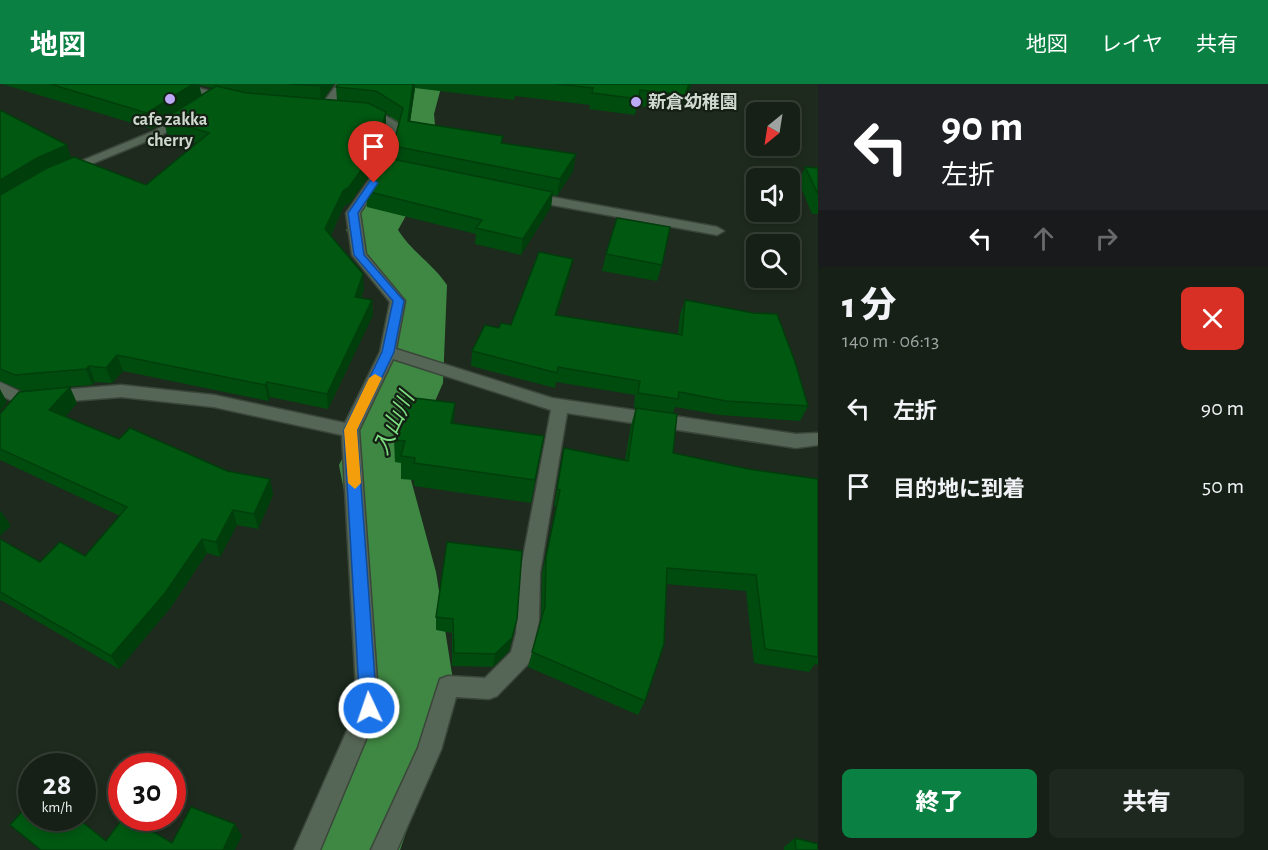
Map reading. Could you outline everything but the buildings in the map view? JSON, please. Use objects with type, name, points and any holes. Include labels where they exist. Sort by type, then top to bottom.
[{"type":"street","points":[[171,84],[249,102]]},
{"type":"street","points":[[325,108],[344,84]]},
{"type":"street","points":[[48,178],[158,133],[216,95]]},
{"type":"street","points":[[303,106],[372,112],[394,125],[390,169],[353,213],[359,255],[398,301],[391,353],[350,430],[369,708],[307,850]]},
{"type":"street","points":[[522,195],[717,231]]},
{"type":"street","points":[[391,353],[560,406],[796,441],[818,439]]},
{"type":"street","points":[[0,388],[17,404],[121,391],[214,400],[350,430]]},
{"type":"street","points":[[384,850],[429,750],[448,686],[489,689],[520,657],[529,621],[530,573],[560,406]]},
{"type":"waterway","name":"入山川","points":[[352,850],[412,693],[398,572],[373,465],[412,383],[419,285],[386,254],[372,230],[415,158],[412,114],[421,84]]},
{"type":"slow traffic","points":[[355,483],[350,430],[375,378]]},
{"type":"place","name":"cafe zakka cherry","points":[[170,99]]},
{"type":"place","name":"新倉幼稚園","points":[[636,102]]},
{"type":"route","points":[[369,708],[350,430],[388,352],[398,301],[359,255],[353,213],[374,183]]}]
